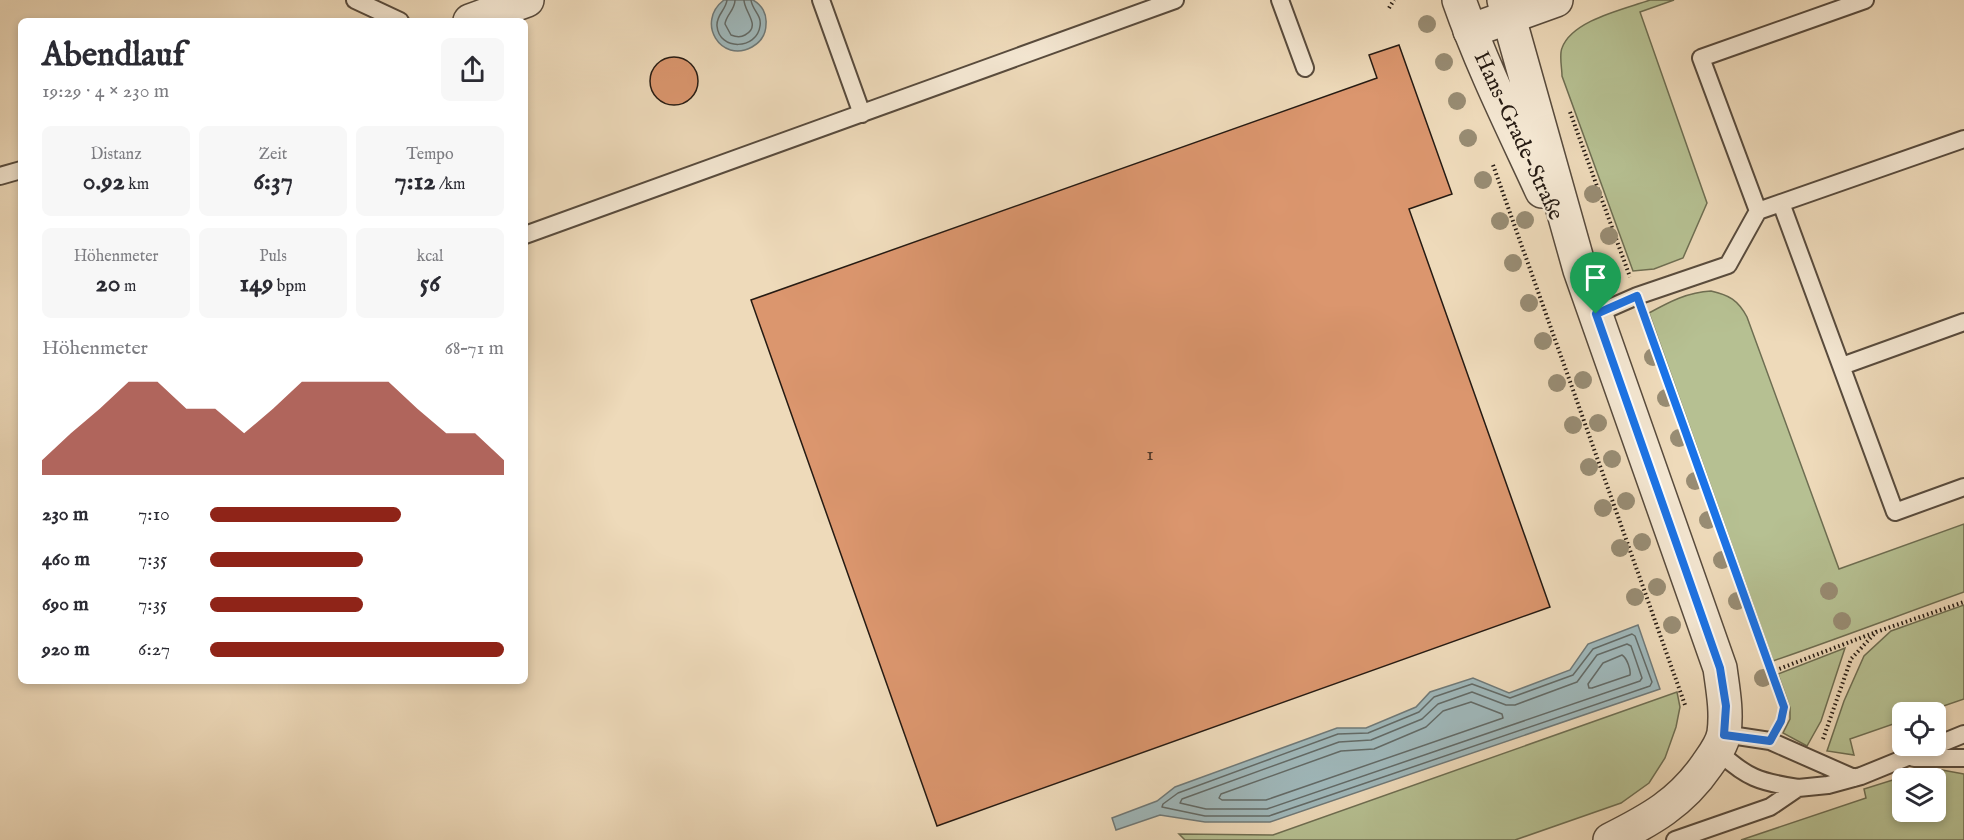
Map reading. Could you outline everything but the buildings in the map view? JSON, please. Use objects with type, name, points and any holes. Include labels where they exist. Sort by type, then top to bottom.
[{"type":"street","points":[[478,18],[527,0]]},
{"type":"street","name":"Hans-Grade-Straße","points":[[1460,0],[1470,31],[1501,103],[1580,270]]},
{"type":"street","points":[[1470,31],[1507,8],[1556,0]]},
{"type":"street","name":"Hans-Grade-Straße","points":[[1507,8],[1580,270],[1720,668],[1726,706],[1721,742]]},
{"type":"street","points":[[1610,840],[1647,822],[1676,802],[1699,776],[1721,742]]},
{"type":"lane","points":[[355,0],[394,18]]},
{"type":"lane","points":[[821,0],[862,114]]},
{"type":"lane","points":[[528,234],[1175,0]]},
{"type":"lane","points":[[1280,0],[1305,68]]},
{"type":"lane","points":[[1758,212],[1701,58],[1865,0]]},
{"type":"lane","points":[[1596,314],[1637,296],[1728,265],[1758,212],[1964,140]]},
{"type":"lane","points":[[0,176],[18,171]]},
{"type":"lane","points":[[1781,203],[1895,512],[1964,487]]},
{"type":"lane","points":[[1842,366],[1964,322]]},
{"type":"lane","points":[[1854,778],[1770,741],[1721,742],[1734,766],[1760,781],[1798,788],[1828,785],[1854,778],[1964,734]]},
{"type":"lane","points":[[1907,758],[1964,758]]},
{"type":"lane","points":[[1675,840],[1770,807],[1798,788]]},
{"type":"path","points":[[1389,8],[1394,0]]},
{"type":"path","points":[[1570,111],[1784,707],[1781,721],[1770,741]]},
{"type":"path","points":[[1490,157],[1685,705]]},
{"type":"path","points":[[1771,672],[1876,632],[1964,602]]},
{"type":"path","points":[[1812,758],[1824,736],[1851,659],[1876,632]]},
{"type":"green space","points":[[1650,0],[1674,0],[1640,12],[1707,203],[1683,258],[1654,269],[1633,271],[1562,76],[1561,54],[1568,38],[1576,30],[1600,17]]},
{"type":"green space","points":[[1711,291],[1732,299],[1747,317],[1839,569],[1964,524],[1964,592],[1773,661],[1649,313],[1671,301]]},
{"type":"green space","points":[[1964,605],[1964,699],[1946,705],[1946,702],[1892,702],[1892,724],[1850,739],[1854,755],[1827,751],[1844,701],[1864,656],[1891,631]]},
{"type":"green space","points":[[1845,648],[1821,721],[1807,746],[1783,733],[1790,719],[1790,708],[1778,674]]},
{"type":"green space","points":[[1677,692],[1680,707],[1676,727],[1665,758],[1649,783],[1621,803],[1515,840],[1185,840],[1179,834],[1273,835]]},
{"type":"green space","points":[[1946,771],[1964,774],[1964,840],[1741,840],[1866,798],[1864,789],[1892,780],[1892,822],[1946,822]]},
{"type":"water","points":[[724,0],[753,0],[765,13],[765,31],[752,47],[741,51],[730,50],[715,38],[712,19],[716,9]]},
{"type":"water","points":[[1638,625],[1660,689],[1270,822],[1205,822],[1160,815],[1116,830],[1112,818],[1157,801],[1175,787],[1337,728],[1366,728],[1416,707],[1430,692],[1473,678],[1509,693],[1570,670],[1588,644]]},
{"type":"route","points":[[1637,296],[1784,707],[1781,721],[1770,741],[1724,735],[1726,706],[1720,668],[1596,314],[1637,296]]}]
